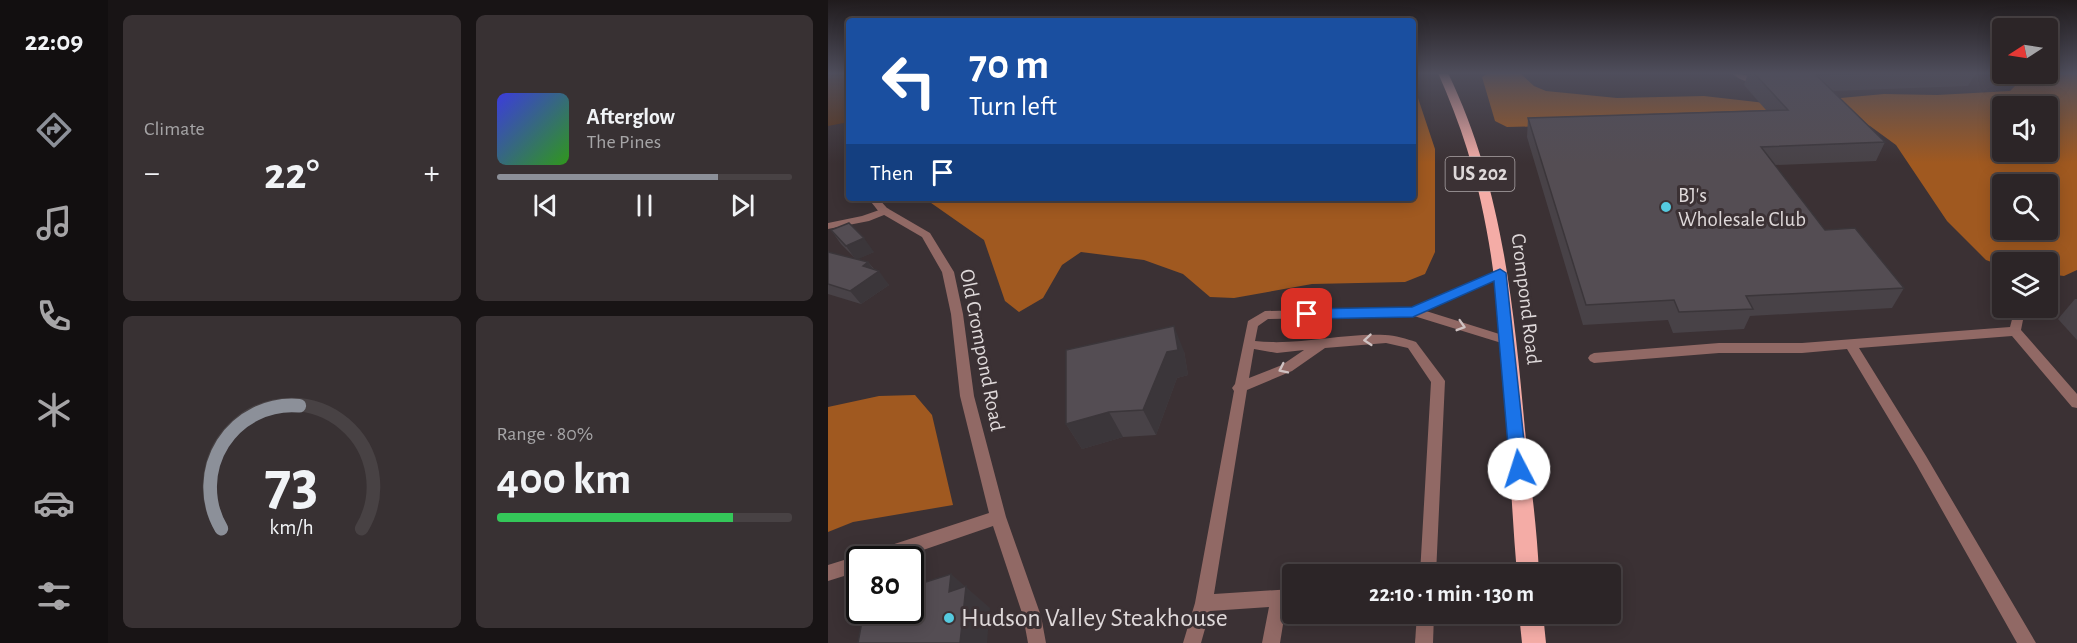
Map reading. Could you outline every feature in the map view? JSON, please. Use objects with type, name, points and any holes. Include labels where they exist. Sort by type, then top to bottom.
[{"type":"highway","name":"Crompond Road","points":[[1455,103],[1470,139],[1480,174],[1500,273],[1527,564]]},
{"type":"highway","points":[[1532,624],[1534,643]]},
{"type":"street","name":"Old Crompond Road","points":[[876,201],[885,212],[926,235],[948,272],[957,314],[967,396],[998,517],[1032,616],[1037,643]]},
{"type":"street","points":[[828,226],[865,219],[885,212]]},
{"type":"street","points":[[1413,312],[1500,273]]},
{"type":"street","points":[[1192,643],[1204,603],[1239,388],[1252,324],[1265,315],[1413,312],[1508,341]]},
{"type":"street","points":[[2015,331],[2017,318]]},
{"type":"street","points":[[1594,358],[1719,348],[1802,348],[1851,345],[1920,337],[2015,331]]},
{"type":"street","points":[[2015,331],[2077,403]]},
{"type":"street","points":[[1248,344],[1277,348],[1386,339],[1412,345],[1438,381],[1429,564]]},
{"type":"street","points":[[1239,388],[1287,368],[1324,344]]},
{"type":"street","points":[[1851,345],[2027,643]]},
{"type":"street","points":[[912,546],[998,517]]},
{"type":"street","points":[[828,573],[846,567]]},
{"type":"street","points":[[1204,603],[1282,597]]},
{"type":"street","points":[[1271,643],[1282,609]]},
{"type":"street","points":[[1424,643],[1425,624]]},
{"type":"shaded area","points":[[828,103],[846,103],[846,123],[828,126]]},
{"type":"shaded area","points":[[1416,103],[1420,103],[1435,149],[1435,252],[1425,274],[1405,282],[1312,284],[1234,298],[1210,297],[1183,274],[1144,260],[1081,252],[1062,265],[1043,298],[1019,312],[1005,301],[984,240],[928,201],[1416,201]]},
{"type":"shaded area","points":[[1490,103],[1992,103],[1992,162],[2058,162],[2058,103],[2077,103],[2077,270],[2064,276],[2058,275],[2058,252],[1992,252],[1992,262],[1986,260],[1947,221],[1896,145],[1870,126],[1839,114],[1649,124],[1507,127],[1495,121]]},
{"type":"shaded area","points":[[915,395],[932,415],[953,505],[853,522],[828,532],[828,407],[879,396]]},
{"type":"building","name":"BJ's Wholesale Club","points":[[1782,103],[1845,103],[1885,142],[1761,147],[1825,230],[1855,228],[1904,288],[1746,296],[1753,309],[1679,312],[1674,300],[1586,305],[1528,118],[1788,110]]},
{"type":"building","points":[[849,223],[864,238],[846,246],[831,230]]},
{"type":"building","points":[[828,252],[868,262],[863,266],[879,271],[850,291],[828,284]]},
{"type":"building","points":[[1174,326],[1178,350],[1167,352],[1143,410],[1109,412],[1066,424],[1066,350]]},
{"type":"building","points":[[951,574],[949,592],[966,586],[960,643],[858,643],[861,624],[924,624],[924,583]]},
{"type":"place","name":"BJ's Wholesale Club","points":[[1666,207]]},
{"type":"place","name":"Hudson Valley Steakhouse","points":[[949,618]]},
{"type":"route","points":[[1307,314],[1413,312],[1500,273],[1519,469]]}]
